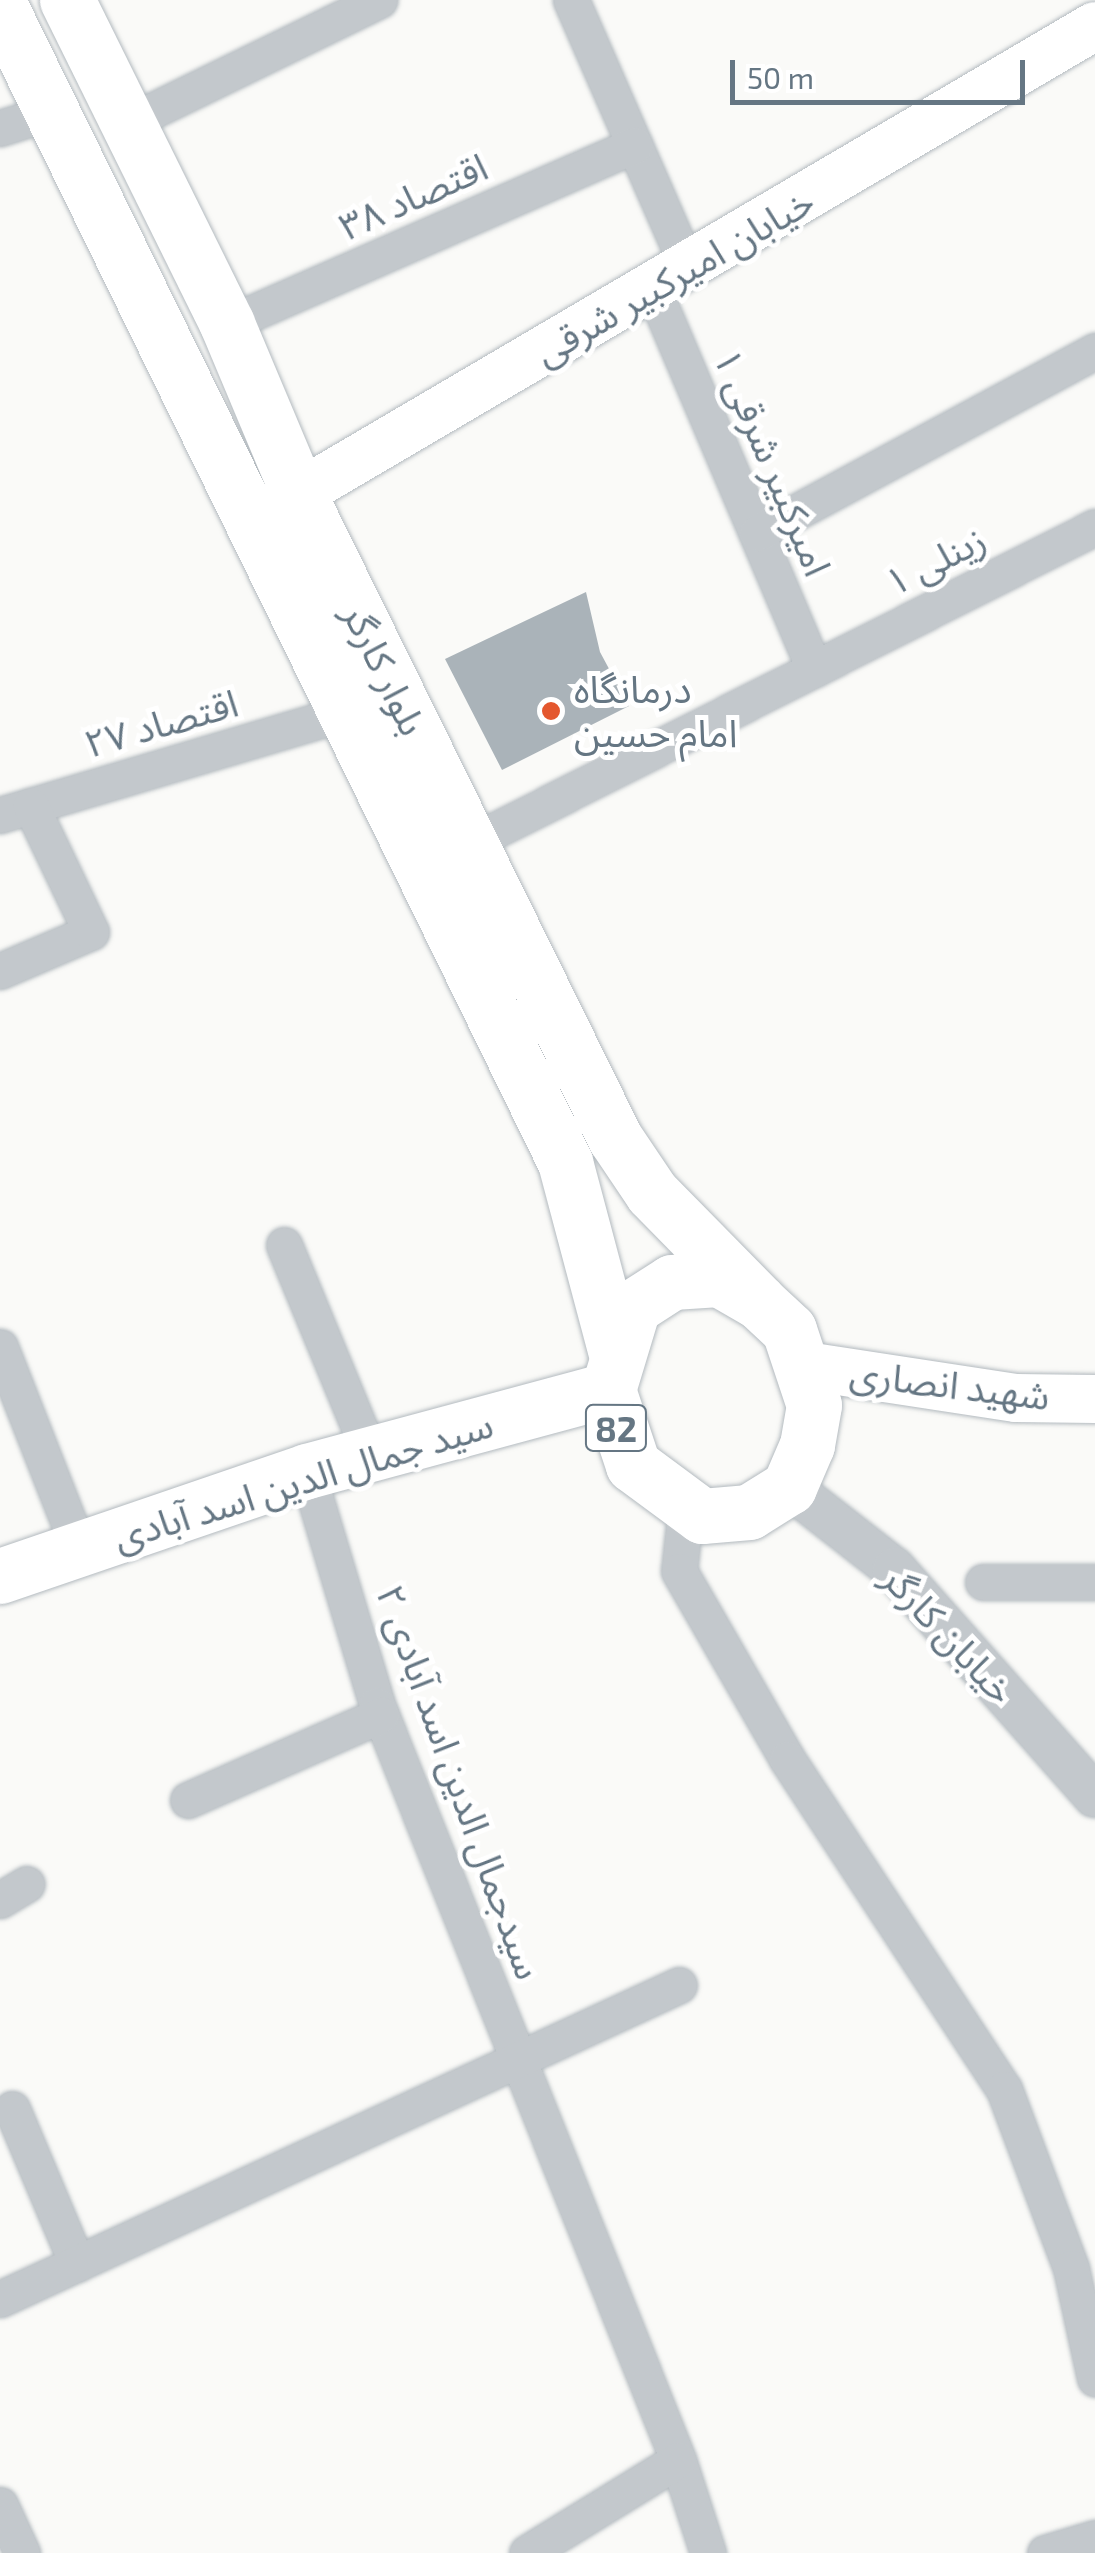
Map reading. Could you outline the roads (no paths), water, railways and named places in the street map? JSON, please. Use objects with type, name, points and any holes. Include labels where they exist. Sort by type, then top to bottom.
[{"type":"main road","name":"بلوار کارگر","points":[[67,0],[226,324],[299,495],[615,1138],[652,1194],[759,1302]]},
{"type":"main road","name":"بلوار کارگر","points":[[0,6],[565,1162],[612,1370]]},
{"type":"main road","name":"خیابان امیرکبیر شرقی","points":[[250,521],[671,278],[1095,26]]},
{"type":"main road","name":"82","points":[[719,1278],[759,1302],[789,1330],[806,1366],[814,1405],[807,1445],[789,1487],[749,1512],[702,1516],[633,1464],[612,1370],[633,1307],[672,1282],[719,1278]]},
{"type":"main road","name":"شهید انصاری","points":[[806,1366],[1016,1398],[1095,1399]]},
{"type":"main road","name":"سید جمال الدین اسد آبادی","points":[[0,1576],[612,1370]]},
{"type":"street","points":[[125,124],[378,0]]},
{"type":"street","name":"امیرکبیر شرقی ۱","points":[[571,0],[634,145],[671,278],[756,533],[814,669]]},
{"type":"street","points":[[0,128],[51,112]]},
{"type":"street","name":"۳۸ اقتصاد","points":[[226,324],[634,145]]},
{"type":"street","points":[[756,533],[1095,351]]},
{"type":"street","name":"زینلی ۱","points":[[470,843],[1095,526]]},
{"type":"street","name":"اقتصاد ۲۷","points":[[16,810],[345,713]]},
{"type":"street","points":[[0,971],[91,932],[16,810]]},
{"type":"street","points":[[284,1246],[370,1454]]},
{"type":"street","points":[[0,1347],[79,1549]]},
{"type":"street","name":"سیدجمال الدین اسد آبادی ۲","points":[[306,1471],[381,1714],[678,2460],[708,2553]]},
{"type":"street","name":"خیابان کارگر","points":[[789,1487],[894,1569],[1092,1788]]},
{"type":"street","points":[[686,1506],[679,1571],[787,1759],[1004,2090],[1071,2268],[1095,2378]]},
{"type":"street","points":[[983,1582],[1095,1582]]},
{"type":"street","points":[[188,1800],[381,1714]]},
{"type":"street","points":[[0,2300],[679,1986]]},
{"type":"street","points":[[12,2109],[77,2264]]},
{"type":"street","points":[[528,2553],[678,2460]]},
{"type":"street","points":[[0,2506],[22,2553]]},
{"type":"street","points":[[1045,2553],[1095,2538]]},
{"type":"place","name":"درمانگاه امام حسین","points":[[551,711]]}]
